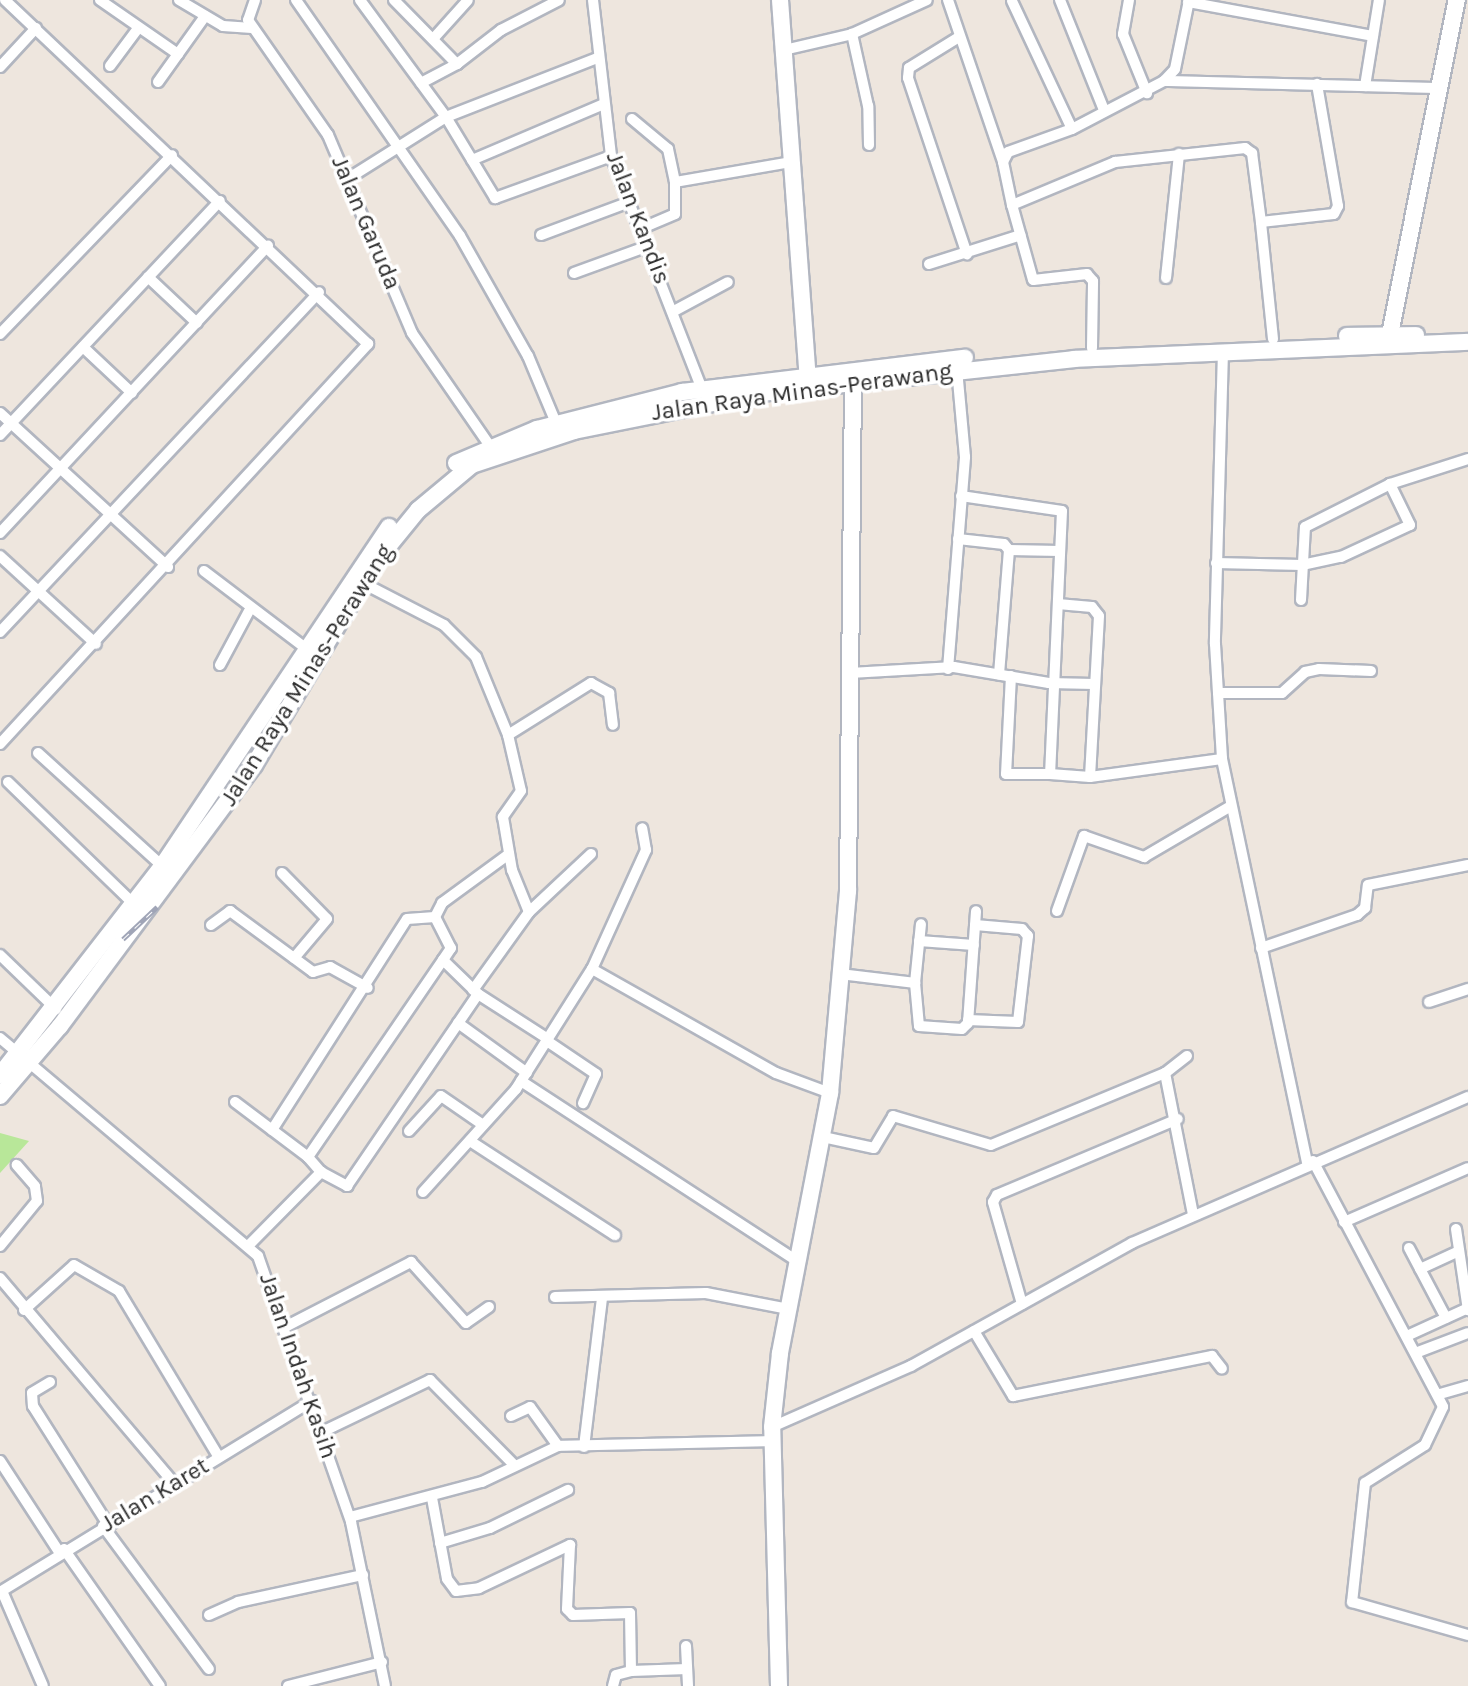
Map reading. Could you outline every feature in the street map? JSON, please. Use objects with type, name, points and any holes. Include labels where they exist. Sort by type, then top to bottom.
[{"type":"main road","points":[[780,0],[808,380]]},
{"type":"main road","points":[[1389,341],[1457,0]]},
{"type":"main road","name":"Jalan Raya Minas-Perawang","points":[[0,1096],[57,1009],[162,866],[308,650],[416,498],[457,463],[490,446],[556,423],[702,389],[853,376],[1389,341],[1468,332]]},
{"type":"main road","name":"Jalan Raya Minas-Perawang","points":[[853,376],[1092,348],[1273,340],[1468,342]]},
{"type":"main road","points":[[779,1686],[772,1434],[788,1309],[824,1137],[840,974],[850,673],[853,376]]},
{"type":"main road","name":"Jalan Raya Minas-Perawang","points":[[0,1075],[23,1060],[254,765],[357,580],[418,510],[472,465],[654,412],[808,380]]},
{"type":"street","points":[[0,744],[366,353],[364,334],[5,0]]},
{"type":"street","points":[[100,0],[136,31],[178,54]]},
{"type":"street","points":[[179,0],[233,30],[252,28],[255,0]]},
{"type":"street","points":[[296,0],[503,309],[556,423]]},
{"type":"street","points":[[360,0],[446,117],[498,198],[611,156]]},
{"type":"street","points":[[394,0],[457,64]]},
{"type":"street","points":[[433,39],[468,0]]},
{"type":"street","points":[[421,83],[457,64],[501,30],[559,0]]},
{"type":"street","name":"Jalan Kandis","points":[[593,0],[597,58],[611,156],[627,203],[674,311],[702,389]]},
{"type":"street","points":[[784,50],[852,34],[927,0]]},
{"type":"street","points":[[948,0],[960,23],[959,37],[1003,162],[1012,205],[1037,282],[1087,274],[1093,281],[1092,348]]},
{"type":"street","points":[[1060,0],[1104,110]]},
{"type":"street","points":[[1365,86],[1379,0]]},
{"type":"street","points":[[1012,1],[1072,129]]},
{"type":"street","points":[[1003,162],[1008,152],[1072,129],[1104,110],[1147,93],[1164,81],[1175,69],[1189,1],[1373,36]]},
{"type":"street","points":[[1128,2],[1123,34],[1147,93]]},
{"type":"street","points":[[158,82],[205,16]]},
{"type":"street","points":[[0,67],[37,28]]},
{"type":"street","name":"Jalan Garuda","points":[[252,28],[328,135],[349,178],[412,333],[490,446]]},
{"type":"street","points":[[110,66],[136,31]]},
{"type":"street","points":[[852,34],[868,106],[869,145]]},
{"type":"street","points":[[959,37],[909,68],[908,78],[967,254]]},
{"type":"street","points":[[349,178],[399,150],[446,117],[597,58]]},
{"type":"street","points":[[1164,81],[1440,88]]},
{"type":"street","points":[[1261,222],[1337,211],[1317,84]]},
{"type":"street","points":[[472,160],[604,104]]},
{"type":"street","points":[[632,119],[668,149],[675,182],[675,214],[640,229]]},
{"type":"street","points":[[1012,205],[1115,162],[1180,154],[1250,150],[1261,222],[1273,340]]},
{"type":"street","points":[[1166,278],[1180,154]]},
{"type":"street","points":[[0,334],[172,155]]},
{"type":"street","points":[[675,182],[792,162]]},
{"type":"street","points":[[0,435],[220,201]]},
{"type":"street","points":[[541,235],[627,203]]},
{"type":"street","points":[[929,264],[1021,235]]},
{"type":"street","points":[[0,533],[268,246]]},
{"type":"street","points":[[574,273],[648,246]]},
{"type":"street","points":[[148,277],[197,323]]},
{"type":"street","points":[[674,311],[728,282]]},
{"type":"street","points":[[0,632],[319,292]]},
{"type":"street","points":[[83,347],[132,393]]},
{"type":"street","points":[[1223,351],[1216,563],[1218,693],[1222,759],[1231,806],[1310,1162],[1440,1394],[1442,1417],[1425,1445],[1365,1483],[1351,1598],[1362,1610],[1468,1635]]},
{"type":"street","points":[[948,669],[965,457],[957,369]]},
{"type":"street","points":[[0,413],[168,567]]},
{"type":"street","points":[[1301,600],[1309,523],[1390,484],[1468,459]]},
{"type":"street","points":[[1216,563],[1303,565],[1341,557],[1406,530],[1410,518],[1390,484]]},
{"type":"street","points":[[961,496],[1058,508],[1058,604],[1049,683],[1050,774]]},
{"type":"street","points":[[958,539],[1004,544],[1009,550],[999,675]]},
{"type":"street","points":[[1009,550],[1060,551]]},
{"type":"street","points":[[0,555],[96,644]]},
{"type":"street","points":[[204,571],[249,611],[308,650]]},
{"type":"street","points":[[357,580],[408,603],[467,644],[508,735],[521,790],[504,813],[509,855],[529,912]]},
{"type":"street","points":[[1058,604],[1098,612],[1090,777]]},
{"type":"street","points":[[220,666],[249,611]]},
{"type":"street","points":[[850,673],[948,669],[1049,683],[1094,684]]},
{"type":"street","points":[[1218,693],[1282,693],[1305,672],[1319,669],[1371,671]]},
{"type":"street","points":[[1011,676],[1006,774],[1090,777],[1222,759]]},
{"type":"street","points":[[508,735],[592,683],[609,693],[613,725]]},
{"type":"street","points":[[38,753],[162,866]]},
{"type":"street","points":[[8,782],[134,904]]},
{"type":"street","points":[[1057,911],[1084,836],[1144,857],[1231,806]]},
{"type":"street","points":[[423,1192],[524,1077],[592,969],[646,850],[642,828]]},
{"type":"street","points":[[235,1102],[308,1157],[321,1172],[347,1186],[458,1023],[475,992],[529,912],[592,854]]},
{"type":"street","points":[[435,917],[442,903],[509,855]]},
{"type":"street","points":[[1261,948],[1357,915],[1365,908],[1368,885],[1468,865]]},
{"type":"street","points":[[282,873],[327,919],[295,958]]},
{"type":"street","points":[[211,925],[230,911],[315,972],[330,967],[368,988]]},
{"type":"street","points":[[921,923],[915,982],[919,1026],[962,1029],[968,1020],[976,911]]},
{"type":"street","points":[[308,1157],[452,950],[435,917]]},
{"type":"street","points":[[272,1130],[368,988],[407,919],[435,917]]},
{"type":"street","points":[[968,1020],[1018,1022],[1028,936],[1022,929],[975,925]]},
{"type":"street","points":[[919,941],[974,946]]},
{"type":"street","points":[[0,955],[57,1009]]},
{"type":"street","points":[[443,960],[475,992],[596,1074],[583,1103]]},
{"type":"street","points":[[592,969],[776,1073],[830,1093]]},
{"type":"street","points":[[840,974],[915,982]]},
{"type":"street","points":[[1429,1002],[1468,989]]},
{"type":"street","points":[[458,1023],[524,1077],[797,1261]]},
{"type":"street","name":"Jalan Indah Kasih","points":[[0,1038],[23,1060],[249,1245],[265,1269],[312,1401],[349,1517],[385,1686]]},
{"type":"street","points":[[824,1137],[874,1149],[892,1116],[1002,1143],[1165,1073],[1187,1056]]},
{"type":"street","points":[[1165,1073],[1178,1119],[1194,1215]]},
{"type":"street","points":[[409,1130],[440,1096],[483,1125]]},
{"type":"street","points":[[349,1517],[432,1498],[558,1446],[584,1447],[772,1434],[1194,1215],[1310,1162],[1468,1097]]},
{"type":"street","points":[[1022,1304],[993,1202],[997,1195],[1178,1119]]},
{"type":"street","points":[[470,1141],[615,1235]]},
{"type":"street","points":[[0,1246],[37,1201],[35,1186],[17,1166]]},
{"type":"street","points":[[1344,1222],[1468,1168]]},
{"type":"street","points":[[249,1245],[321,1172]]},
{"type":"street","points":[[1409,1335],[1468,1309],[1456,1229]]},
{"type":"street","points":[[1409,1248],[1446,1318]]},
{"type":"street","points":[[1420,1269],[1459,1251]]},
{"type":"street","points":[[285,1327],[411,1262],[467,1322],[489,1307]]},
{"type":"street","points":[[24,1310],[74,1265],[119,1291],[218,1456]]},
{"type":"street","points":[[0,1278],[24,1310],[174,1483]]},
{"type":"street","points":[[555,1297],[603,1298],[639,1290],[706,1293],[788,1309]]},
{"type":"street","points":[[584,1447],[603,1298]]},
{"type":"street","points":[[974,1331],[1013,1396],[1212,1356],[1222,1369]]},
{"type":"street","points":[[1418,1352],[1468,1333]]},
{"type":"street","points":[[322,1432],[430,1380],[514,1465]]},
{"type":"street","points":[[50,1382],[32,1393],[33,1406],[105,1524],[209,1669]]},
{"type":"street","points":[[1440,1394],[1468,1386]]},
{"type":"street","name":"Jalan Karet","points":[[1,1592],[62,1550],[312,1401]]},
{"type":"street","points":[[510,1416],[530,1407],[558,1446]]},
{"type":"street","points":[[0,1461],[160,1686]]},
{"type":"street","points":[[440,1543],[491,1528],[568,1490]]},
{"type":"street","points":[[432,1498],[447,1579],[463,1593],[570,1545],[567,1609],[573,1615],[628,1611],[631,1671]]},
{"type":"street","points":[[209,1615],[238,1602],[363,1574]]},
{"type":"street","points":[[1,1592],[43,1686]]},
{"type":"street","points":[[686,1646],[688,1686]]},
{"type":"street","points":[[288,1686],[382,1662]]},
{"type":"street","points":[[613,1686],[616,1675],[631,1671],[687,1670]]},
{"type":"green space","points":[[0,1133],[29,1141],[0,1173]]},
{"type":"railway","points":[[123,939],[157,907]]}]
